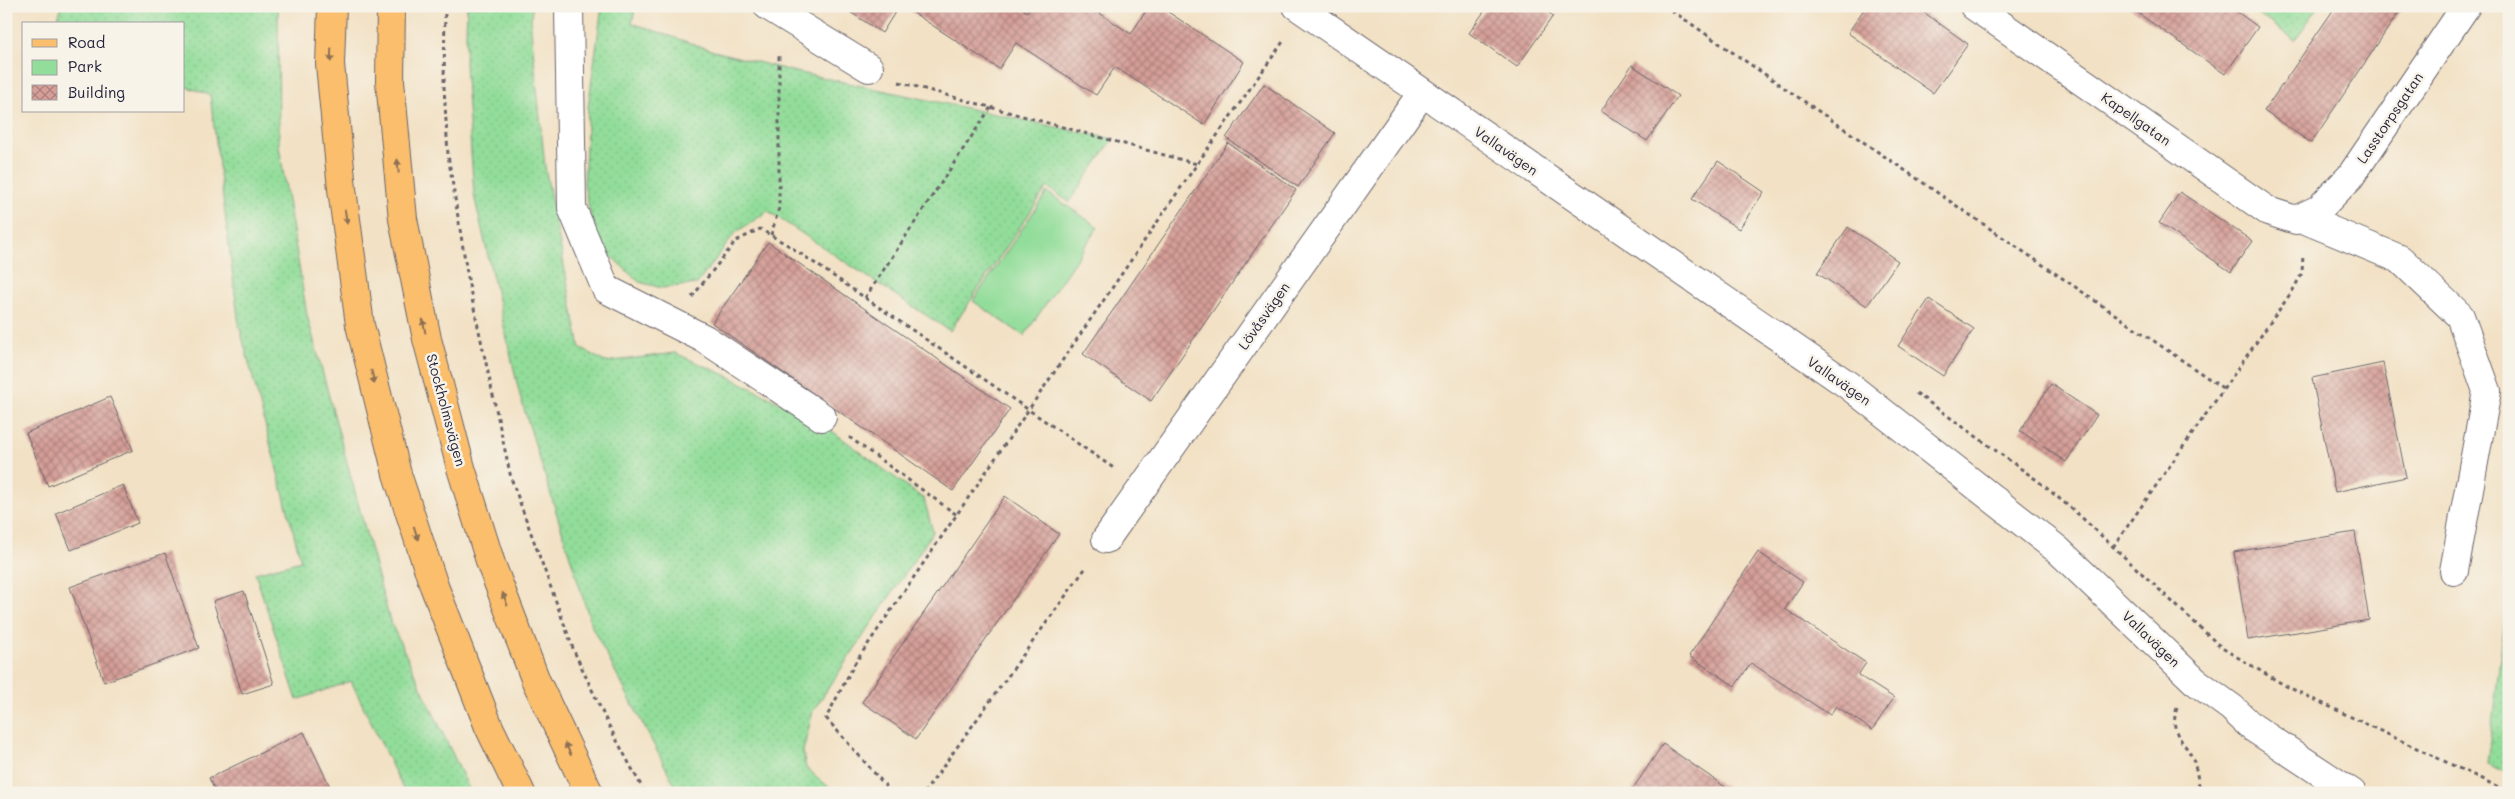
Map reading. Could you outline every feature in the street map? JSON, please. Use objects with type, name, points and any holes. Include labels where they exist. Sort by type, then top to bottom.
[{"type":"main road","points":[[332,6],[330,64],[342,189],[360,325],[396,474],[434,586],[489,727],[522,793]]},
{"type":"main road","name":"Stockholmsvägen","points":[[391,6],[390,81],[402,219],[427,339],[461,468],[491,564],[536,681],[589,793]]},
{"type":"street","points":[[570,6],[572,208],[606,290],[705,339],[822,418]]},
{"type":"street","name":"Kapellgatan","points":[[1974,6],[2268,211],[2299,219],[2400,259],[2460,316],[2487,390],[2454,571]]},
{"type":"street","name":"Lasstorpsgatan","points":[[2299,219],[2320,209],[2350,177],[2466,6]]},
{"type":"street","points":[[769,7],[869,68]]},
{"type":"street","name":"Vallavägen","points":[[1301,9],[1848,385],[2058,550],[2195,681],[2232,708],[2252,727],[2344,791]]},
{"type":"street","name":"Lövåsvägen","points":[[1106,539],[1422,93]]},
{"type":"path","points":[[445,6],[444,86],[448,155],[468,284],[511,478],[574,652],[607,722],[645,793]]},
{"type":"path","points":[[1665,6],[2224,389]]},
{"type":"path","points":[[769,7],[780,62],[779,208],[771,235]]},
{"type":"path","points":[[892,793],[826,718],[856,663],[1301,9]]},
{"type":"path","points":[[869,68],[886,78],[1197,164]]},
{"type":"path","points":[[865,298],[991,107]]},
{"type":"path","points":[[2113,547],[2224,389],[2302,273],[2304,256],[2299,219]]},
{"type":"path","points":[[672,323],[736,241],[760,229],[791,246],[1143,488]]},
{"type":"path","points":[[822,418],[957,515]]},
{"type":"path","points":[[924,793],[1106,539]]},
{"type":"green space","points":[[61,6],[278,6],[279,146],[307,315],[390,621],[471,793],[405,793],[351,681],[297,700],[255,573],[301,561],[239,325],[210,95],[185,86],[185,22],[57,22]]},
{"type":"green space","points":[[467,6],[532,6],[531,29],[545,167],[580,348],[605,362],[675,353],[730,377],[828,428],[924,499],[933,532],[813,711],[803,751],[806,768],[836,793],[679,793],[592,627],[520,396],[474,195],[465,64]]},
{"type":"green space","points":[[602,6],[636,6],[632,23],[714,51],[796,72],[1113,139],[1069,202],[1047,187],[950,331],[768,211],[735,233],[697,284],[662,288],[639,282],[599,245],[584,185],[588,107]]},
{"type":"green space","points":[[2246,6],[2319,6],[2295,40]]},
{"type":"green space","points":[[1047,192],[1098,227],[1024,336],[973,301]]},
{"type":"green space","points":[[2509,586],[2509,774],[2487,764]]},
{"type":"building","points":[[841,6],[899,6],[882,33]]},
{"type":"building","points":[[903,6],[1018,6],[1027,12],[1031,6],[1089,6],[1131,34],[1149,6],[1159,6],[1244,62],[1204,125],[1115,67],[1096,95],[1016,43],[999,69]]},
{"type":"building","points":[[1488,6],[1540,6],[1553,16],[1517,67],[1469,33]]},
{"type":"building","points":[[1866,6],[1915,6],[1968,44],[1933,93],[1848,33]]},
{"type":"building","points":[[2128,6],[2229,6],[2258,27],[2225,74]]},
{"type":"building","points":[[2336,6],[2403,6],[2311,143],[2264,111]]},
{"type":"building","points":[[1632,65],[1678,96],[1647,141],[1601,111]]},
{"type":"building","points":[[1264,84],[1335,133],[1298,187],[1226,138]]},
{"type":"building","points":[[1228,143],[1296,190],[1151,401],[1083,354]]},
{"type":"building","points":[[1718,161],[1764,192],[1739,229],[1692,199]]},
{"type":"building","points":[[2180,192],[2252,241],[2231,272],[2159,223]]},
{"type":"building","points":[[1848,227],[1898,261],[1867,306],[1817,273]]},
{"type":"building","points":[[768,242],[1010,409],[953,491],[712,323]]},
{"type":"building","points":[[1929,299],[1974,329],[1943,376],[1898,346]]},
{"type":"building","points":[[2383,363],[2406,477],[2335,492],[2312,378]]},
{"type":"building","points":[[2051,384],[2097,415],[2066,462],[2020,431]]},
{"type":"building","points":[[110,397],[133,450],[48,486],[26,433]]},
{"type":"building","points":[[123,485],[138,523],[71,550],[56,513]]},
{"type":"building","points":[[1005,496],[1059,534],[916,739],[862,702]]},
{"type":"building","points":[[2355,532],[2369,620],[2248,640],[2234,552]]},
{"type":"building","points":[[1758,552],[1803,582],[1785,609],[1866,663],[1858,675],[1894,698],[1872,730],[1836,706],[1830,715],[1751,663],[1735,686],[1689,656]]},
{"type":"building","points":[[165,553],[199,648],[104,682],[70,587]]},
{"type":"building","points":[[244,591],[274,684],[242,694],[213,601]]},
{"type":"building","points":[[304,732],[333,793],[216,793],[209,778]]},
{"type":"building","points":[[1663,744],[1734,793],[1630,793]]}]
